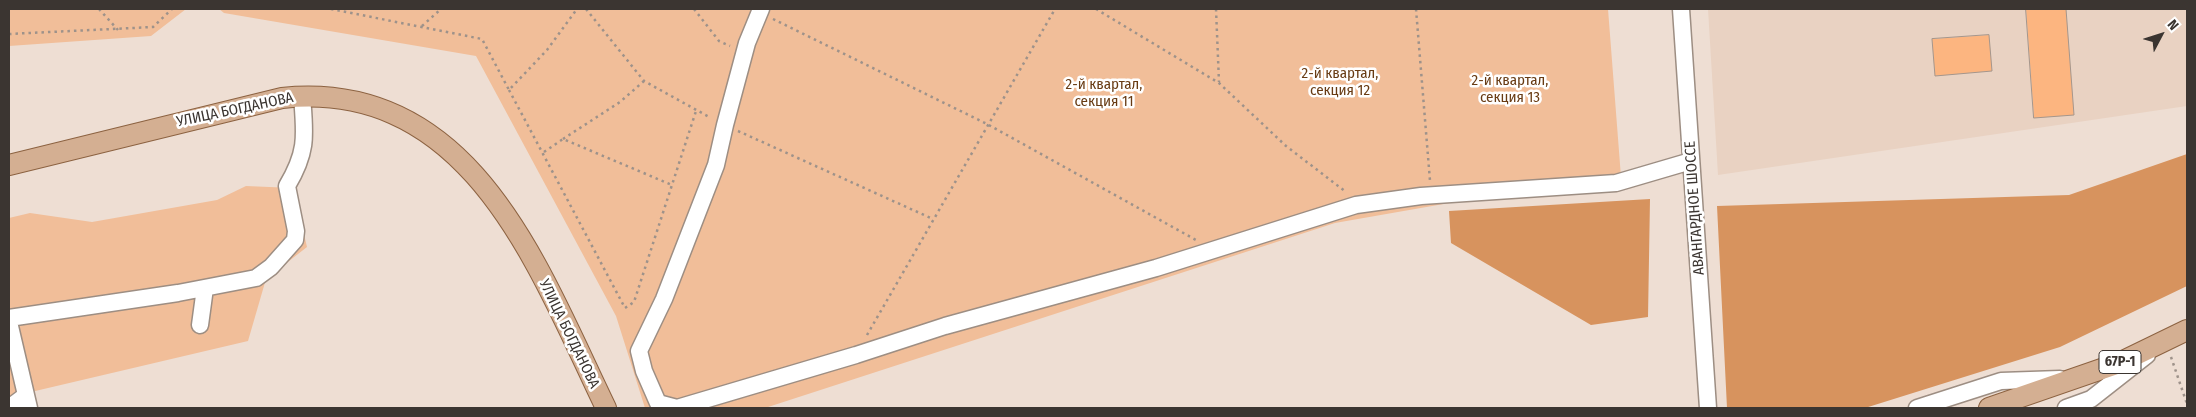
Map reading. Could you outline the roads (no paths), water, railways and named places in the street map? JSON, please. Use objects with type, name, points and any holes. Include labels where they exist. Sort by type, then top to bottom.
[{"type":"main road","name":"УЛИЦА БОГДАНОВА","points":[[9,165],[260,102],[302,96],[342,98],[386,111],[416,126],[437,141],[484,184],[520,236],[606,408]]},
{"type":"main road","name":"67Р-1","points":[[1989,408],[2119,363],[2187,330]]},
{"type":"street","name":"АВАНГАРДНОЕ ШОССЕ","points":[[1681,9],[1708,408]]},
{"type":"street","points":[[761,10],[746,43],[716,165],[664,299],[639,351],[644,371],[658,403],[677,408],[856,355],[945,326],[1156,268],[1212,249],[1363,204],[1421,196],[1616,183],[1692,161]]},
{"type":"street","points":[[9,318],[205,288],[256,278],[272,267],[295,240],[296,230],[287,186],[299,167],[305,145],[302,96]]},
{"type":"street","points":[[200,325],[205,288]]},
{"type":"street","points":[[9,322],[28,402],[9,408]]},
{"type":"street","points":[[2066,408],[2091,399],[2165,342]]},
{"type":"street","points":[[1917,408],[2001,381],[2075,379]]},
{"type":"park label","name":"2-й квартал, секция 12","points":[[1340,82]]},
{"type":"park label","name":"2-й квартал, секция 13","points":[[1510,90]]},
{"type":"park label","name":"2-й квартал, секция 11","points":[[1104,94]]}]
